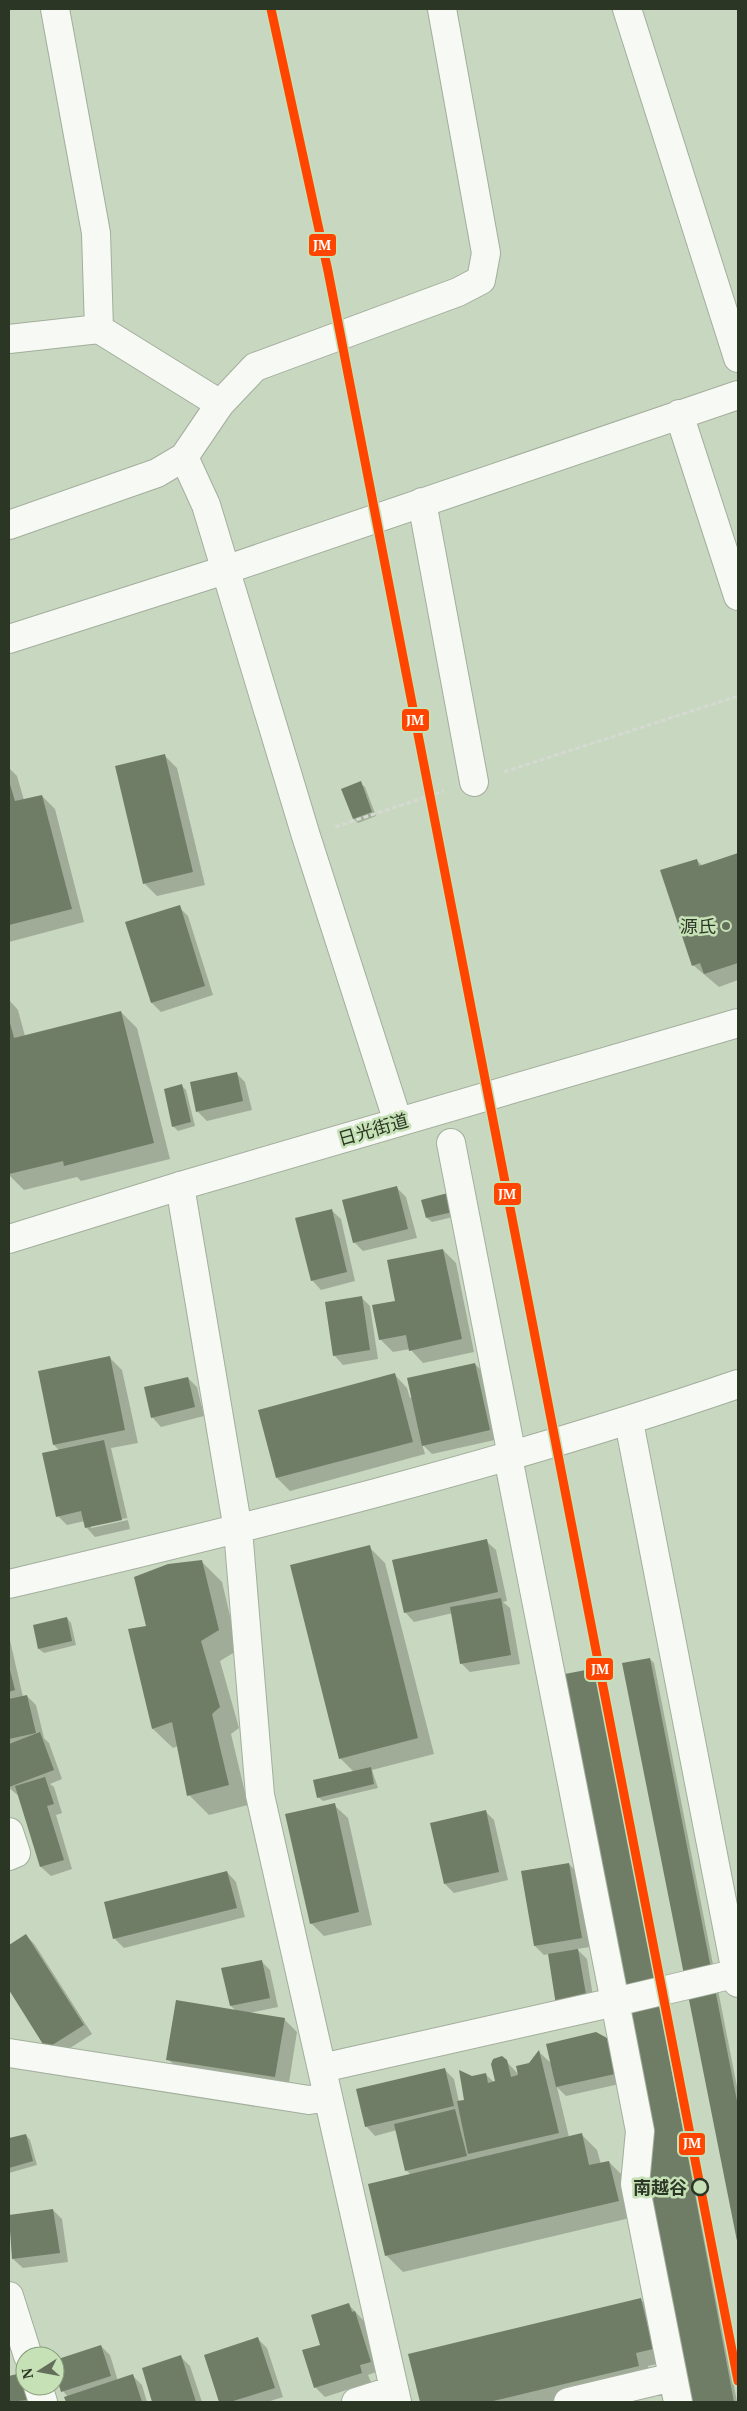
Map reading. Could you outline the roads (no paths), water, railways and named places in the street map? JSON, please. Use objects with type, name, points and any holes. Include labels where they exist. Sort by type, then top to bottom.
[{"type":"street","points":[[55,9],[96,233],[99,329]]},
{"type":"street","points":[[9,525],[157,473],[184,457],[220,404],[255,367],[458,292],[480,280],[486,253],[442,9]]},
{"type":"street","points":[[627,9],[738,358]]},
{"type":"street","points":[[9,339],[99,329],[220,404]]},
{"type":"street","points":[[9,639],[225,570],[738,395]]},
{"type":"street","points":[[679,414],[738,596]]},
{"type":"street","points":[[184,457],[206,505],[306,836],[398,1122]]},
{"type":"street","points":[[422,502],[474,782]]},
{"type":"street","name":"日光街道","points":[[9,1239],[180,1186],[738,1024]]},
{"type":"street","points":[[451,1143],[640,2131],[635,2184],[676,2390],[568,2402]]},
{"type":"street","points":[[180,1186],[238,1530],[260,1794],[395,2396],[356,2402]]},
{"type":"street","points":[[9,1584],[238,1530],[510,1457],[628,1422],[738,1384]]},
{"type":"street","points":[[322,2068],[738,1976],[628,1422]]},
{"type":"street","points":[[9,1832],[16,1853],[9,1856]]},
{"type":"street","points":[[9,2054],[309,2100],[328,2097]]},
{"type":"street","points":[[9,2296],[25,2346]]},
{"type":"place","name":"源氏","points":[[726,926]]},
{"type":"place","name":"南越谷","points":[[700,2187]]}]
